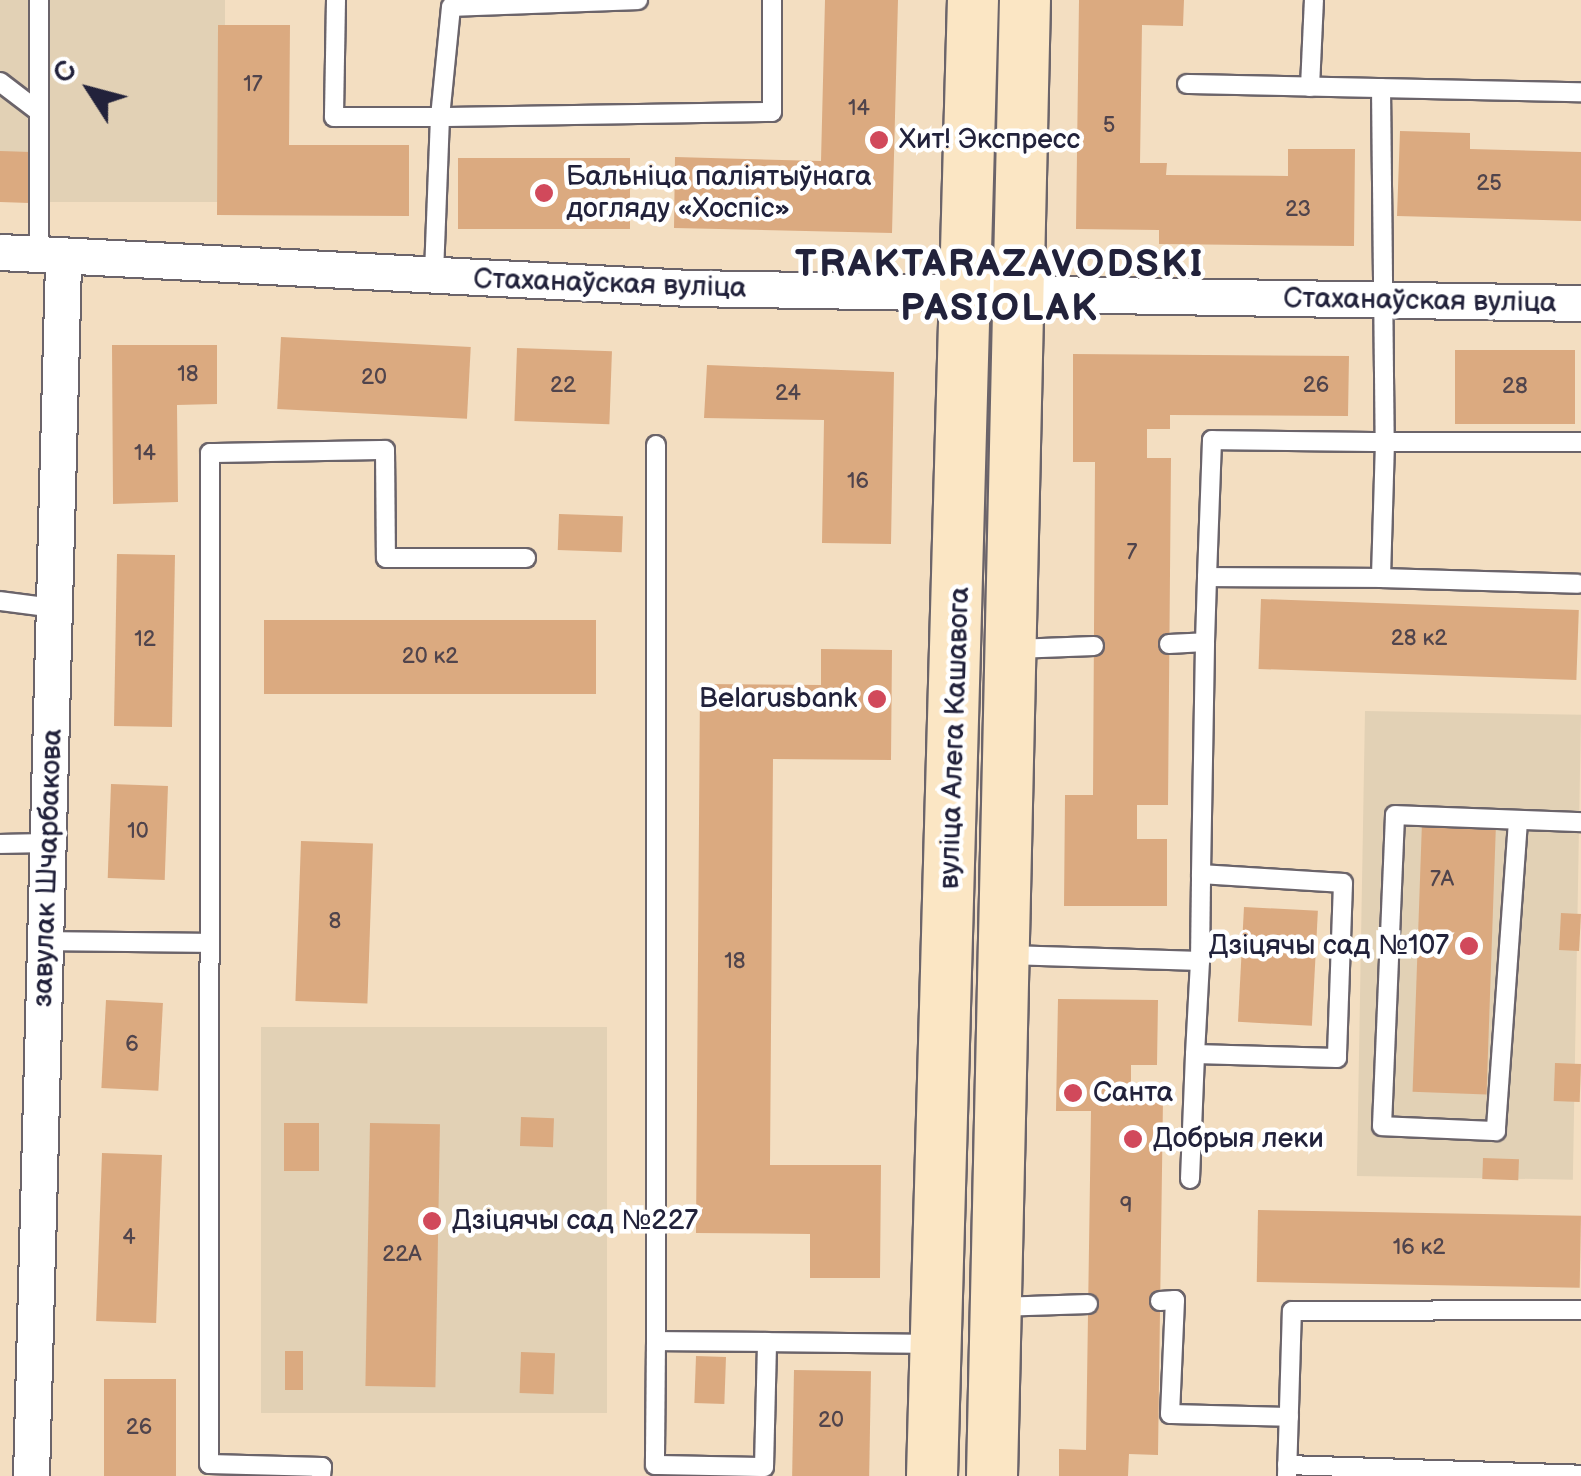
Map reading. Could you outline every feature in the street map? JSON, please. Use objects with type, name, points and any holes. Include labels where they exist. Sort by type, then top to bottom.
[{"type":"main road","name":"вуліца Алега Кашавога","points":[[932,1476],[931,1344],[968,294],[973,0]]},
{"type":"main road","name":"вуліца Алега Кашавога","points":[[992,1476],[994,1308],[1009,956],[1025,0]]},
{"type":"street","name":"Стаханаўская вуліца","points":[[0,252],[51,259],[434,276],[968,294],[1581,303]]},
{"type":"street","name":"завулак Шчарбакова","points":[[31,1476],[54,608],[51,259]]},
{"type":"lane","points":[[40,0],[38,111],[51,259]]},
{"type":"lane","points":[[336,0],[334,118],[772,112],[772,0]]},
{"type":"lane","points":[[434,276],[440,117],[451,7],[638,0]]},
{"type":"lane","points":[[1310,87],[1314,0]]},
{"type":"lane","points":[[0,82],[38,111]]},
{"type":"lane","points":[[1187,84],[1581,92]]},
{"type":"lane","points":[[1381,88],[1380,300],[1385,442],[1381,578]]},
{"type":"lane","points":[[1190,1179],[1200,960],[1212,440],[1581,442]]},
{"type":"lane","points":[[656,445],[655,1466],[764,1466],[767,1342]]},
{"type":"lane","points":[[322,1476],[322,1467],[209,1464],[210,454],[385,450],[386,558],[526,558]]},
{"type":"lane","points":[[1207,577],[1578,584]]},
{"type":"lane","points":[[0,600],[54,608]]},
{"type":"lane","points":[[1169,644],[1206,642]]},
{"type":"lane","points":[[1014,650],[1094,646]]},
{"type":"lane","points":[[1518,821],[1496,1131],[1382,1126],[1395,815],[1581,822]]},
{"type":"lane","points":[[0,844],[49,843]]},
{"type":"lane","points":[[1195,1054],[1337,1058],[1344,883],[1202,874]]},
{"type":"lane","points":[[46,941],[209,944]]},
{"type":"lane","points":[[1009,956],[1200,960]]},
{"type":"lane","points":[[1160,1301],[1176,1300],[1170,1414],[1289,1417]]},
{"type":"lane","points":[[994,1308],[1088,1304]]},
{"type":"lane","points":[[1581,1310],[1292,1311],[1287,1471],[1581,1475]]},
{"type":"lane","points":[[656,1342],[931,1344]]},
{"type":"shaded area","points":[[0,0],[225,0],[225,202],[0,202]]},
{"type":"shaded area","name":"Дзіцячы сад №107","points":[[1365,711],[1581,715],[1573,1180],[1357,1176]]},
{"type":"shaded area","name":"Дзіцячы сад №227","points":[[261,1027],[607,1027],[607,1413],[261,1413]]},
{"type":"building","points":[[825,0],[898,0],[892,233],[674,228],[675,157],[821,161]]},
{"type":"building","points":[[1079,0],[1184,0],[1183,26],[1142,25],[1140,163],[1167,163],[1166,175],[1288,176],[1288,149],[1355,149],[1354,246],[1159,244],[1159,230],[1076,229]]},
{"type":"building","points":[[218,25],[290,25],[289,145],[409,145],[409,216],[217,215]]},
{"type":"building","points":[[1400,131],[1470,133],[1470,149],[1581,152],[1581,221],[1397,216]]},
{"type":"building","points":[[0,151],[31,152],[29,203],[0,202]]},
{"type":"building","name":"Бальніца паліятыўнага догляду «Хоспіс»","points":[[458,158],[630,158],[630,229],[458,229]]},
{"type":"building","points":[[281,337],[471,347],[467,419],[277,409]]},
{"type":"building","points":[[112,345],[217,345],[217,404],[177,405],[178,502],[113,504]]},
{"type":"building","points":[[517,348],[612,351],[609,424],[514,421]]},
{"type":"building","points":[[1455,350],[1575,350],[1575,424],[1455,424]]},
{"type":"building","points":[[1073,354],[1349,356],[1348,416],[1170,415],[1170,429],[1147,429],[1147,458],[1171,458],[1168,805],[1137,805],[1137,839],[1167,839],[1167,906],[1064,906],[1065,795],[1093,795],[1095,462],[1073,462]]},
{"type":"building","points":[[707,365],[894,372],[891,544],[822,543],[824,420],[704,418]]},
{"type":"building","points":[[559,514],[623,516],[622,552],[558,550]]},
{"type":"building","points":[[117,554],[175,555],[172,727],[114,726]]},
{"type":"building","points":[[1261,599],[1579,610],[1576,680],[1259,669]]},
{"type":"building","points":[[264,620],[596,620],[596,694],[264,694]]},
{"type":"building","points":[[821,649],[892,650],[891,760],[773,759],[770,1165],[881,1165],[880,1278],[810,1278],[810,1234],[696,1233],[700,684],[821,685]]},
{"type":"building","points":[[111,784],[168,786],[165,880],[108,878]]},
{"type":"building","points":[[1422,822],[1496,825],[1487,1094],[1413,1092]]},
{"type":"building","points":[[301,841],[373,844],[367,1003],[295,1001]]},
{"type":"building","points":[[1244,907],[1318,911],[1312,1026],[1238,1022]]},
{"type":"building","points":[[1561,913],[1581,914],[1579,951],[1559,950]]},
{"type":"building","points":[[1058,999],[1158,1000],[1157,1065],[1131,1065],[1131,1099],[1163,1099],[1158,1455],[1129,1454],[1128,1476],[1059,1476],[1059,1449],[1086,1450],[1091,1111],[1056,1111]]},
{"type":"building","points":[[106,1000],[163,1003],[158,1091],[101,1088]]},
{"type":"building","points":[[1555,1063],[1581,1064],[1580,1102],[1554,1101]]},
{"type":"building","points":[[521,1117],[554,1118],[553,1147],[520,1146]]},
{"type":"building","points":[[284,1123],[319,1123],[319,1171],[284,1171]]},
{"type":"building","points":[[370,1123],[440,1124],[435,1387],[365,1386]]},
{"type":"building","points":[[102,1153],[162,1155],[156,1323],[96,1321]]},
{"type":"building","points":[[1483,1158],[1519,1159],[1518,1180],[1482,1179]]},
{"type":"building","points":[[1258,1210],[1581,1216],[1580,1288],[1257,1282]]},
{"type":"building","points":[[285,1351],[303,1351],[303,1390],[285,1390]]},
{"type":"building","points":[[521,1352],[555,1353],[554,1394],[520,1393]]},
{"type":"building","points":[[696,1356],[726,1357],[724,1404],[694,1403]]},
{"type":"building","points":[[794,1370],[871,1371],[869,1476],[792,1476]]},
{"type":"building","points":[[104,1379],[176,1379],[176,1476],[104,1476]]},
{"type":"place","name":"Хит! Экспресс","points":[[879,140]]},
{"type":"place","name":"Бальніца паліятыўнага догляду «Хоспіс»","points":[[544,193]]},
{"type":"place","name":"Belarusbank","points":[[877,699]]},
{"type":"place","name":"Дзіцячы сад №107","points":[[1469,946]]},
{"type":"place","name":"Санта","points":[[1073,1093]]},
{"type":"place","name":"Добрыя леки","points":[[1133,1139]]},
{"type":"place","name":"Дзіцячы сад №227","points":[[432,1221]]},
{"type":"district","name":"TRAKTARAZAVODSKI PASIOLAK","points":[[1000,287]]}]
